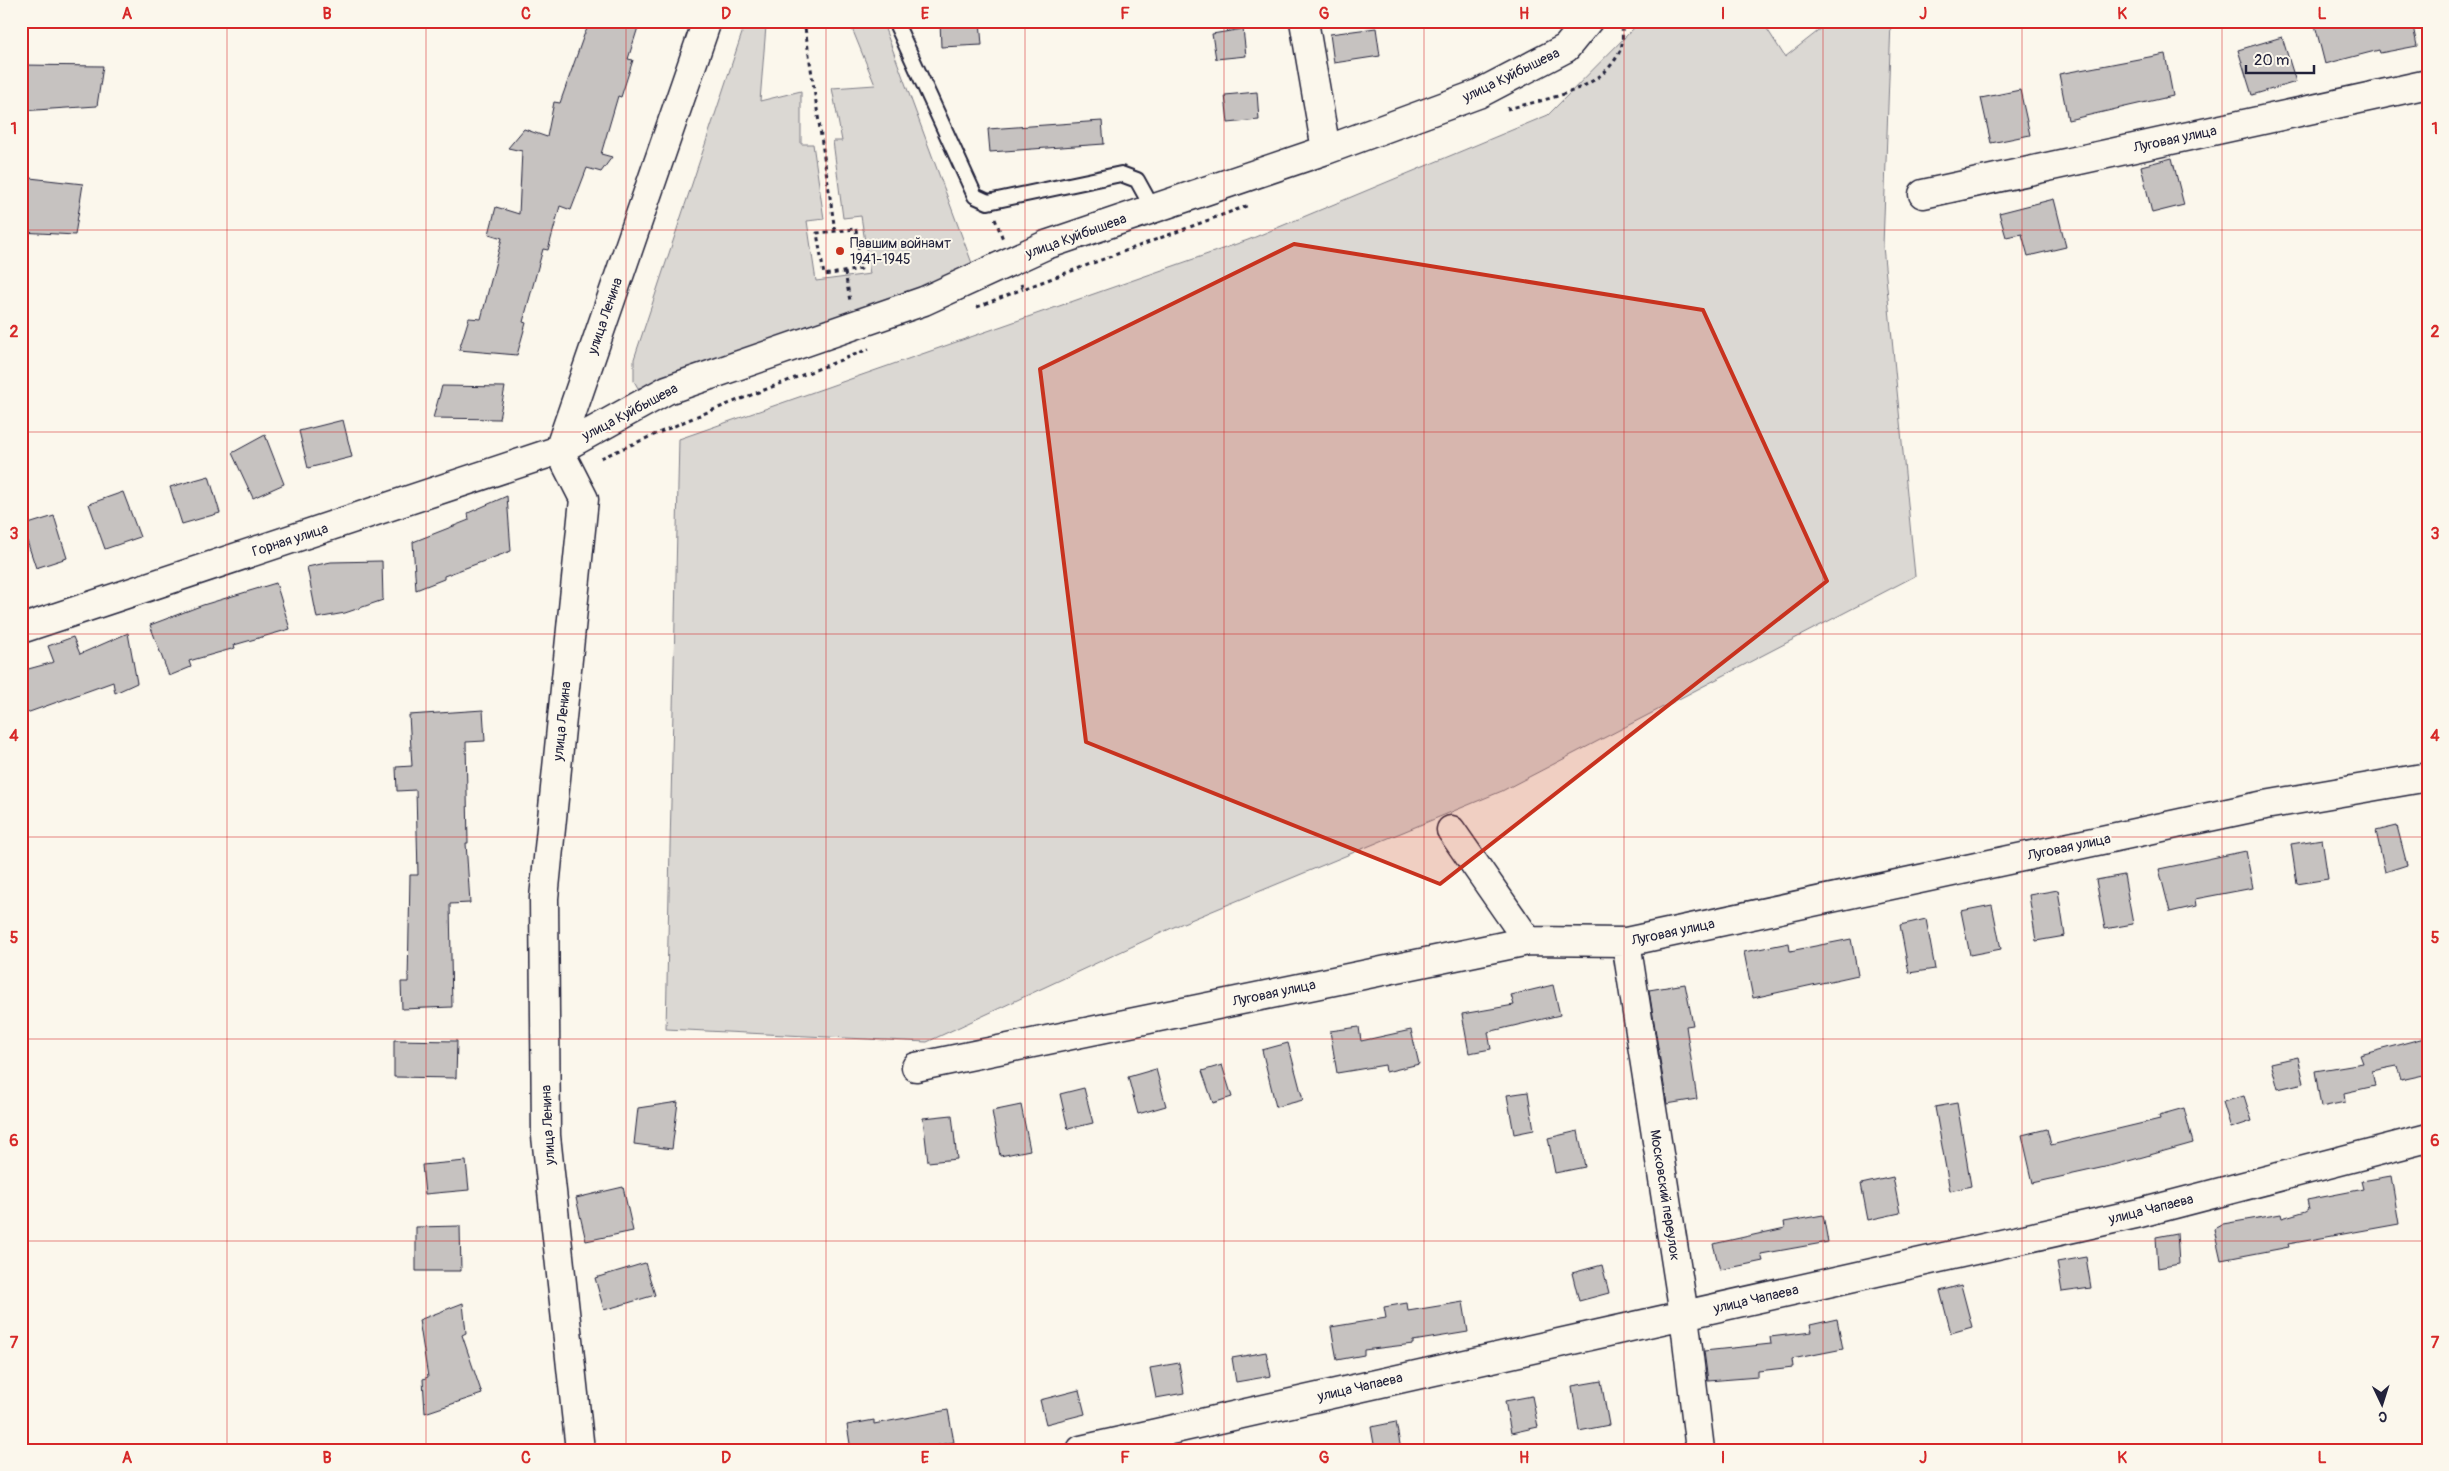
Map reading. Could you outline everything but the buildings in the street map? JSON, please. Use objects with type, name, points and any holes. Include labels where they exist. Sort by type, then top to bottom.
[{"type":"street","name":"улица Ленина","points":[[580,1450],[546,1136],[544,898],[584,499],[564,460],[707,21]]},
{"type":"street","points":[[1304,21],[1326,150]]},
{"type":"street","name":"улица Куйбышева","points":[[564,460],[667,390],[924,301],[1046,245],[1326,150],[1478,94],[1566,48],[1588,21]]},
{"type":"street","name":"Луговая улица","points":[[1922,194],[2428,84]]},
{"type":"street","name":"Горная улица","points":[[21,630],[564,460]]},
{"type":"street","name":"Луговая улица","points":[[916,1067],[1528,941],[1626,942],[2265,806],[2428,777]]},
{"type":"street","points":[[1451,830],[1528,941]]},
{"type":"street","name":"Московский переулок","points":[[1626,942],[1684,1315],[1700,1450]]},
{"type":"street","name":"улица Чапаева","points":[[1081,1450],[2140,1213],[2428,1138]]},
{"type":"lane","points":[[895,21],[975,196],[988,202],[1121,174],[1137,180],[1153,209]]},
{"type":"path","points":[[804,21],[834,232]]},
{"type":"path","points":[[1507,110],[1590,83],[1609,69],[1622,47],[1623,21]]},
{"type":"path","points":[[856,229],[861,269],[824,275],[817,233],[834,232],[856,229]]},
{"type":"path","points":[[968,310],[1023,289]]},
{"type":"path","points":[[564,460],[695,417],[877,346]]},
{"type":"highlighted area","points":[[1294,244],[1703,310],[1827,581],[1440,884],[1086,742],[1040,369]]},
{"type":"shaded area","points":[[746,21],[771,21],[766,26],[760,101],[801,91],[801,144],[813,144],[824,219],[807,221],[816,281],[870,274],[861,216],[843,218],[833,141],[842,141],[832,88],[875,85],[849,21],[882,21],[973,266],[967,273],[646,388],[638,388],[634,381],[634,359]]},
{"type":"shaded area","points":[[1641,21],[1762,21],[1785,57],[1831,21],[1891,21],[1883,246],[1915,576],[1502,791],[1176,926],[927,1042],[666,1029],[679,439],[1248,240],[1548,115]]},
{"type":"place","name":"Павшим войнамт 1941-1945","points":[[840,251]]}]
